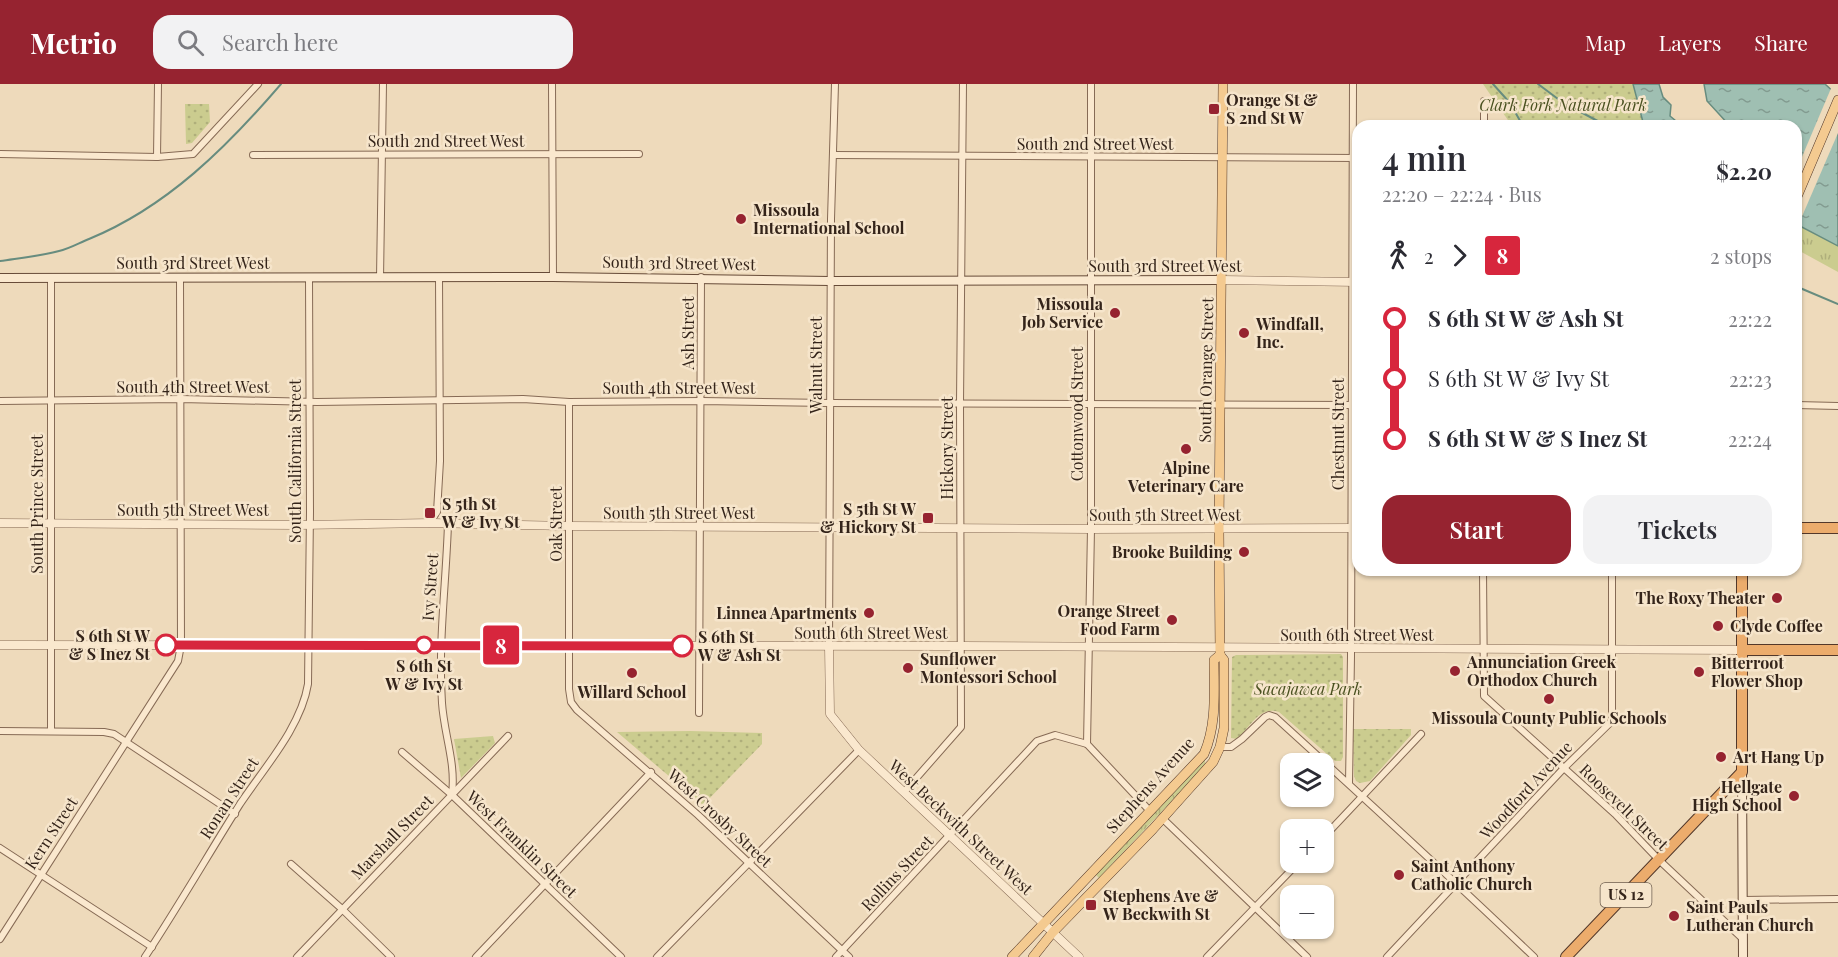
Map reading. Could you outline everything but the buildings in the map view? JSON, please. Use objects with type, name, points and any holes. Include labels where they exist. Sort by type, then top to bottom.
[{"type":"highway","points":[[1802,528],[1838,528]]},
{"type":"highway","points":[[1742,576],[1742,772]]},
{"type":"highway","points":[[1742,650],[1838,651]]},
{"type":"highway","name":"US 12","points":[[1566,957],[1742,772]]},
{"type":"main road","name":"South Orange Street","points":[[1220,651],[1223,84]]},
{"type":"main road","points":[[1802,185],[1838,100]]},
{"type":"main road","name":"South 3rd Street West","points":[[0,278],[701,277],[830,280],[1222,280]]},
{"type":"main road","name":"Stephens Avenue","points":[[1033,957],[1053,932],[1213,762],[1220,747],[1224,728],[1224,660],[1220,651]]},
{"type":"main road","name":"Stephens Avenue","points":[[1012,957],[1204,754],[1213,726],[1214,660],[1220,651]]},
{"type":"main road","points":[[1742,772],[1743,957]]},
{"type":"street","points":[[157,157],[158,84]]},
{"type":"street","points":[[0,154],[157,157],[193,154],[258,84]]},
{"type":"street","points":[[380,278],[383,84]]},
{"type":"street","points":[[552,84],[553,277]]},
{"type":"street","name":"Walnut Street","points":[[829,646],[830,280],[835,84]]},
{"type":"street","name":"Hickory Street","points":[[904,792],[961,727],[960,403],[963,84]]},
{"type":"street","name":"Cottonwood Street","points":[[1087,744],[1091,529],[1091,84]]},
{"type":"street","name":"Chestnut Street","points":[[1353,84],[1354,120]]},
{"type":"street","points":[[1484,101],[1484,120]]},
{"type":"street","name":"South 2nd Street West","points":[[253,154],[639,154]]},
{"type":"street","name":"South 2nd Street West","points":[[833,155],[1352,158]]},
{"type":"street","name":"South Prince Street","points":[[51,277],[51,731]]},
{"type":"street","name":"Kern Street","points":[[0,939],[174,670],[181,645],[180,277]]},
{"type":"street","name":"Ash Street","points":[[699,713],[701,277]]},
{"type":"street","name":"South California Street","points":[[308,645],[309,278]]},
{"type":"street","points":[[429,523],[437,512],[440,461],[439,278]]},
{"type":"street","name":"South 3rd Street West","points":[[1222,280],[1352,282]]},
{"type":"street","name":"South 4th Street West","points":[[0,401],[523,399],[569,402],[702,401],[829,404],[1352,405]]},
{"type":"street","name":"Oak Street","points":[[569,402],[569,689],[571,702]]},
{"type":"street","points":[[1802,405],[1838,406]]},
{"type":"street","name":"South 5th Street West","points":[[0,523],[429,523],[1091,529],[1352,528]]},
{"type":"street","name":"Ivy Street","points":[[448,524],[440,645],[442,710],[454,777],[452,795]]},
{"type":"street","name":"Chestnut Street","points":[[1349,783],[1353,576]]},
{"type":"street","points":[[1482,648],[1483,576]]},
{"type":"street","name":"Woodford Avenue","points":[[1387,957],[1564,768],[1612,721],[1612,576]]},
{"type":"street","name":"South 6th Street West","points":[[0,645],[961,646],[1220,651],[1351,648],[1742,650]]},
{"type":"street","name":"Ronan Street","points":[[145,957],[297,718],[303,706],[308,684],[308,645]]},
{"type":"street","name":"West Beckwith Street West","points":[[829,646],[830,714],[859,750],[1079,957]]},
{"type":"street","name":"Roosevelt Street","points":[[1482,648],[1484,696],[1615,814],[1659,860],[1743,939]]},
{"type":"street","name":"West Crosby Street","points":[[571,702],[577,710],[651,772],[849,957]]},
{"type":"street","name":"Stephens Avenue","points":[[1220,747],[1231,747],[1269,715],[1275,717],[1349,783]]},
{"type":"street","points":[[0,731],[104,732],[117,735],[235,814]]},
{"type":"street","points":[[1334,827],[1421,734]]},
{"type":"street","name":"Rollins Street","points":[[836,957],[1038,741],[1055,735],[1087,744]]},
{"type":"street","name":"Marshall Street","points":[[297,957],[508,736]]},
{"type":"street","points":[[1087,744],[1149,810]]},
{"type":"street","points":[[657,957],[859,750]]},
{"type":"street","name":"West Franklin Street","points":[[402,752],[452,795],[621,957]]},
{"type":"street","points":[[476,957],[651,772]]},
{"type":"street","points":[[1349,783],[1362,798],[1534,957]]},
{"type":"street","points":[[1162,818],[1308,957]]},
{"type":"street","points":[[0,848],[152,946]]},
{"type":"street","points":[[291,864],[391,957]]},
{"type":"street","points":[[1207,957],[1288,873]]},
{"type":"street","points":[[1743,900],[1838,899]]},
{"type":"green space","name":"Clark Fork Natural Park","points":[[1483,84],[1633,84],[1642,120],[1508,120]]},
{"type":"green space","points":[[185,104],[209,104],[210,122],[192,143],[186,144]]},
{"type":"green space","points":[[1802,227],[1838,246],[1838,272],[1802,252]]},
{"type":"green space","name":"Sacajawea Park","points":[[1341,654],[1343,657],[1343,757],[1341,761],[1335,761],[1334,753],[1326,753],[1279,712],[1262,714],[1240,737],[1231,738],[1232,657],[1236,655]]},
{"type":"green space","points":[[1353,729],[1411,729],[1411,735],[1370,781],[1360,783],[1354,776]]},
{"type":"green space","points":[[617,732],[762,733],[762,744],[703,805]]},
{"type":"green space","points":[[493,736],[495,743],[461,778],[454,739]]},
{"type":"green space","points":[[1205,759],[1205,764],[1199,772],[1099,878],[1095,874]]},
{"type":"water","points":[[1633,84],[1659,84],[1663,97],[1671,105],[1670,116],[1675,120],[1642,120]]},
{"type":"water","points":[[1704,84],[1825,84],[1838,96],[1838,246],[1802,227],[1802,120],[1724,120],[1707,101]]},
{"type":"pier","points":[[1832,86],[1838,92],[1838,133],[1802,216],[1802,157]]},
{"type":"waterway","points":[[0,261],[66,249],[117,226],[144,210],[170,193],[217,152],[281,84]]},
{"type":"waterway","points":[[1493,84],[1510,103],[1520,120]]},
{"type":"waterway","points":[[1538,84],[1562,102],[1596,120]]},
{"type":"waterway","points":[[1802,289],[1838,304]]},
{"type":"bus line","name":"8","points":[[166,645],[682,646]]},
{"type":"place","name":"Orange St & S 2nd St W","points":[[1214,109]]},
{"type":"place","name":"Missoula International School","points":[[741,219]]},
{"type":"place","name":"Missoula Job Service","points":[[1115,313]]},
{"type":"place","name":"Windfall, Inc.","points":[[1244,333]]},
{"type":"place","name":"Alpine Veterinary Care","points":[[1186,449]]},
{"type":"place","name":"S 5th St W & Ivy St","points":[[430,513]]},
{"type":"place","name":"S 5th St W & Hickory St","points":[[928,518]]},
{"type":"place","name":"Brooke Building","points":[[1244,552]]},
{"type":"place","name":"The Roxy Theater","points":[[1777,598]]},
{"type":"place","name":"Linnea Apartments","points":[[869,613]]},
{"type":"place","name":"Orange Street Food Farm","points":[[1172,620]]},
{"type":"place","name":"Clyde Coffee","points":[[1718,626]]},
{"type":"place","name":"S 6th St W & S Inez St","points":[[166,645]]},
{"type":"place","name":"S 6th St W & Ivy St","points":[[424,645]]},
{"type":"place","name":"S 6th St W & Ash St","points":[[682,646]]},
{"type":"place","name":"Sunflower Montessori School","points":[[908,668]]},
{"type":"place","name":"Annunciation Greek Orthodox Church","points":[[1455,671]]},
{"type":"place","name":"Bitterroot Flower Shop","points":[[1699,672]]},
{"type":"place","name":"Willard School","points":[[632,673]]},
{"type":"place","name":"Missoula County Public Schools","points":[[1549,699]]},
{"type":"place","name":"Art Hang Up","points":[[1721,757]]},
{"type":"place","name":"Hellgate High School","points":[[1794,796]]},
{"type":"place","name":"Saint Anthony Catholic Church","points":[[1399,875]]},
{"type":"place","name":"Stephens Ave & W Beckwith St","points":[[1091,905]]},
{"type":"place","name":"Saint Pauls Lutheran Church","points":[[1674,916]]}]
